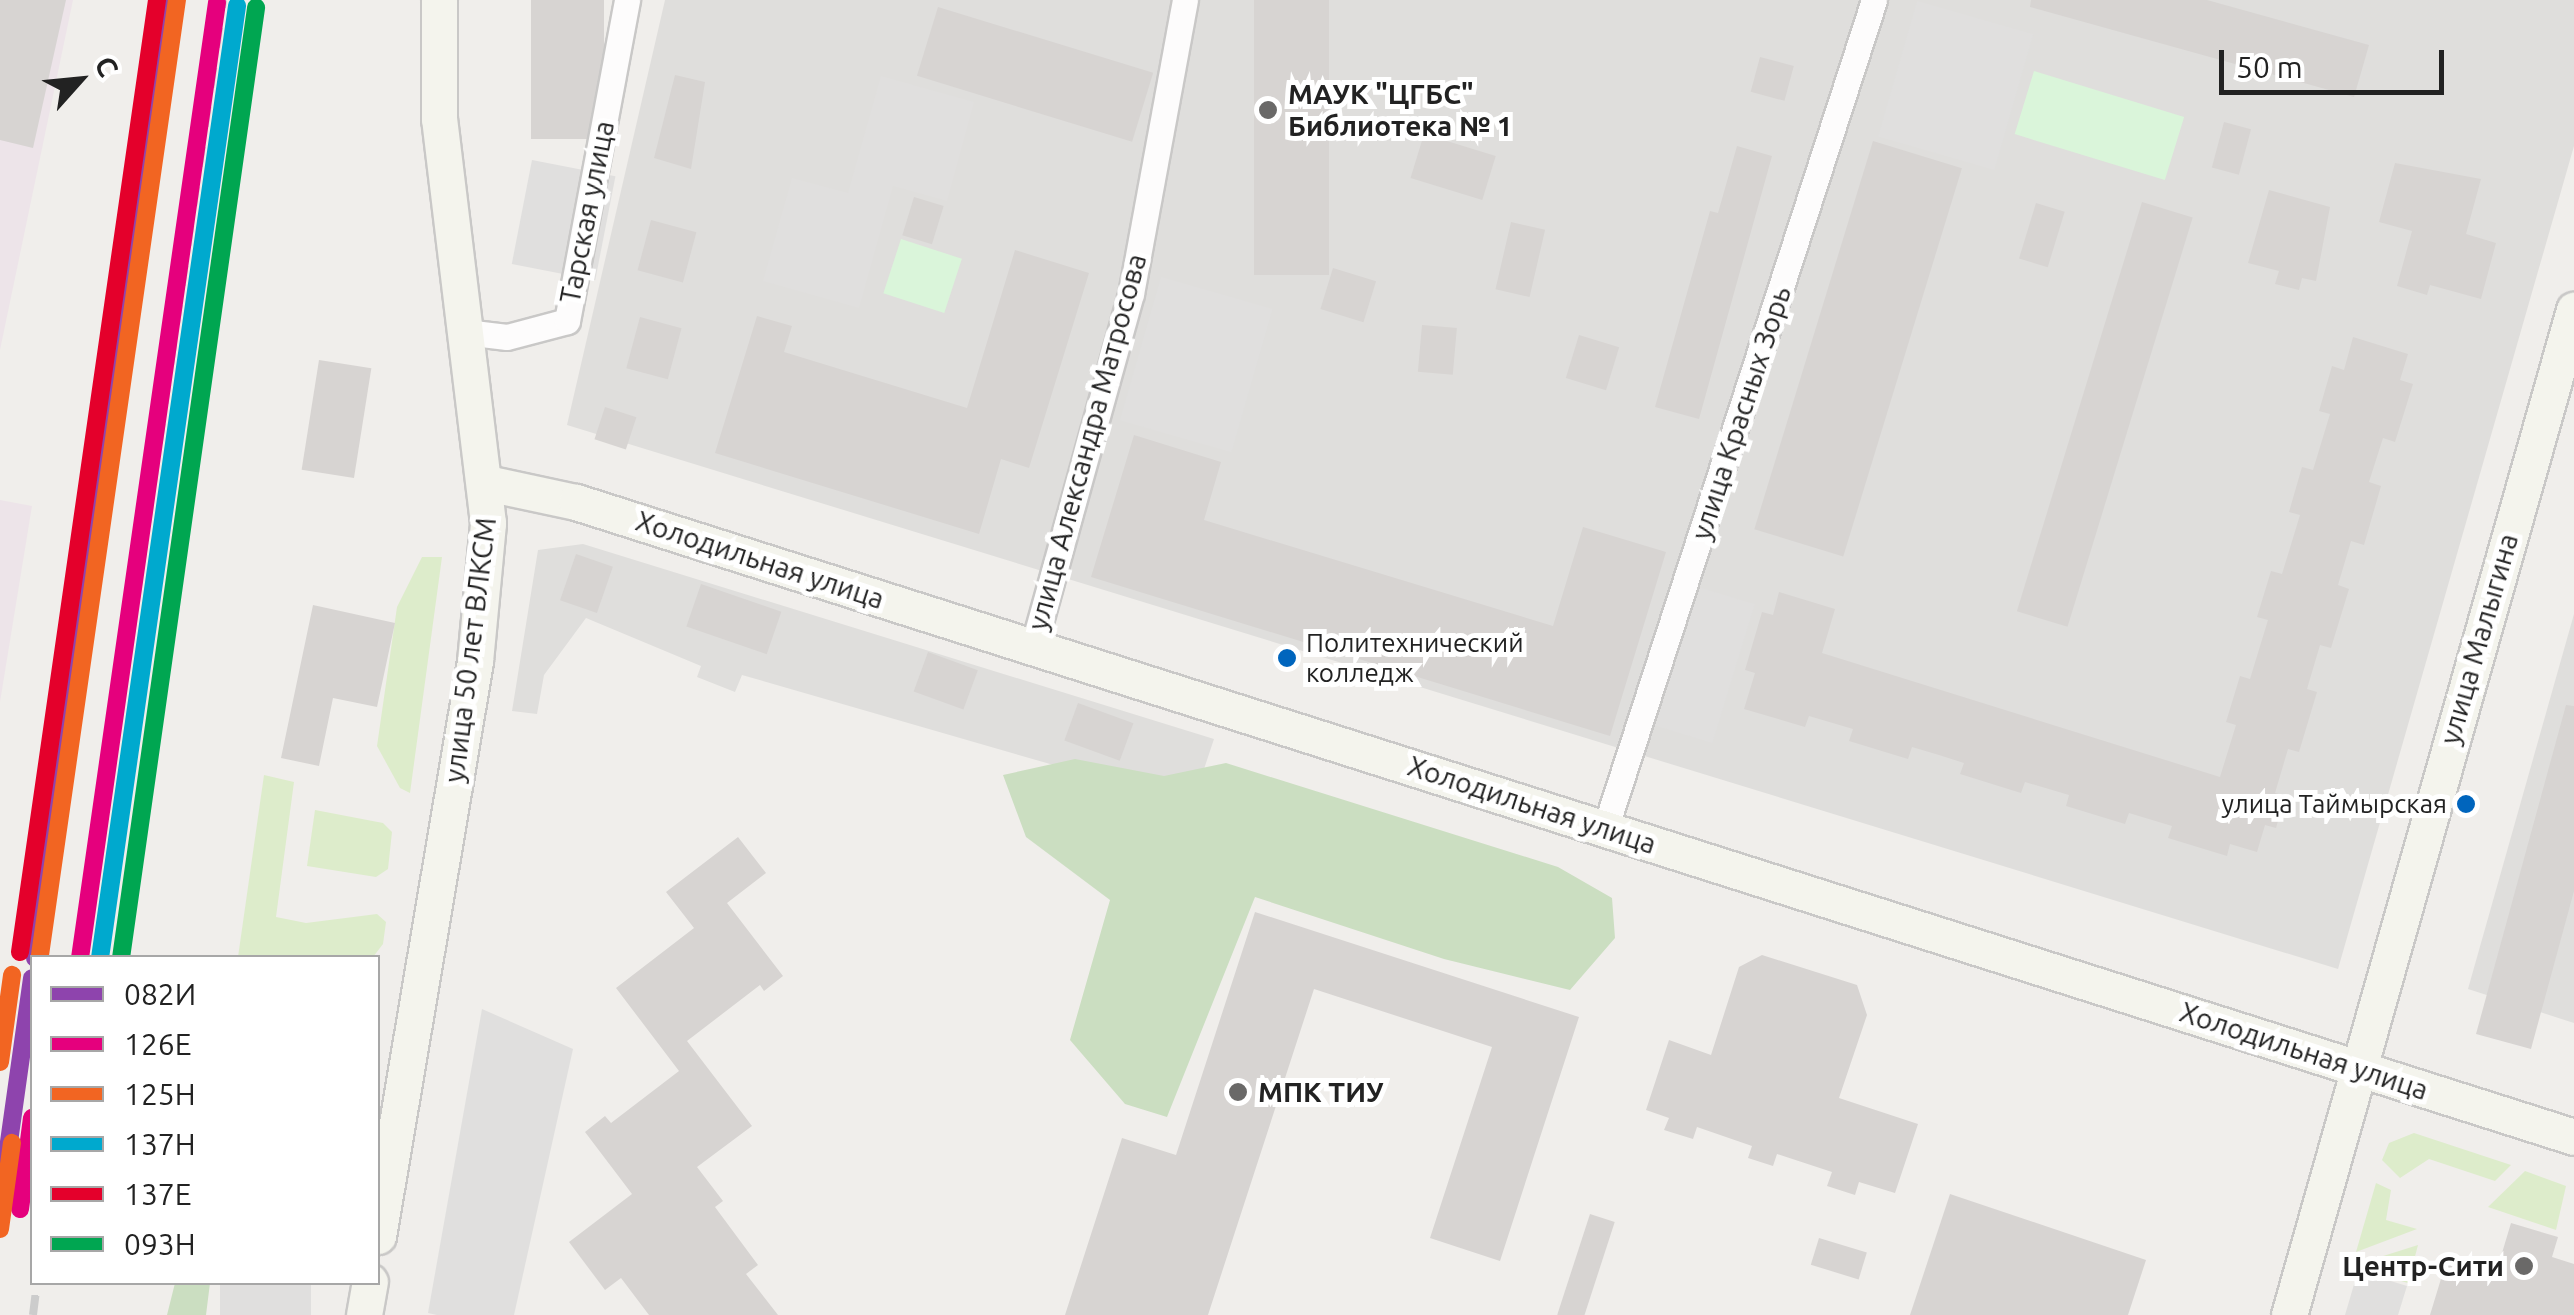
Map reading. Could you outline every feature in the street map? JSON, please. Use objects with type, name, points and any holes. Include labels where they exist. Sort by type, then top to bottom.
[{"type":"street","name":"улица 50 лет ВЛКСМ","points":[[380,1224],[475,661],[487,483],[440,119],[439,0]]},
{"type":"street","name":"Тарская улица","points":[[465,332],[507,337],[567,322],[626,0]]},
{"type":"street","name":"улица Александра Матросова","points":[[1032,647],[1130,294],[1185,0]]},
{"type":"street","name":"улица Красных Зорь","points":[[1606,826],[1874,0]]},
{"type":"street","name":"улица Малыгина","points":[[2289,1315],[2574,310]]},
{"type":"street","name":"Холодильная улица","points":[[487,483],[576,502],[1606,826],[2574,1137]]},
{"type":"street","points":[[364,1315],[369,1285]]},
{"type":"shaded area","points":[[0,0],[73,0],[0,350]]},
{"type":"shaded area","points":[[665,0],[2574,0],[2574,146],[2338,969],[567,425]]},
{"type":"shaded area","points":[[1917,1],[2033,34],[1994,170],[1878,137]]},
{"type":"shaded area","points":[[881,76],[974,102],[947,201],[893,186],[859,308],[763,281],[792,178],[848,193]]},
{"type":"shaded area","points":[[532,160],[615,176],[595,280],[512,264]]},
{"type":"shaded area","points":[[1161,277],[1273,309],[1231,452],[1120,420]]},
{"type":"shaded area","points":[[0,500],[32,506],[0,702]]},
{"type":"shaded area","points":[[583,544],[1214,739],[1192,805],[742,675],[735,692],[697,677],[701,666],[586,618],[544,675],[537,714],[512,711],[538,550]]},
{"type":"shaded area","points":[[1685,583],[1755,604],[1712,743],[1643,722]]},
{"type":"shaded area","points":[[2574,614],[2574,1023],[2468,989]]},
{"type":"shaded area","points":[[482,1009],[573,1049],[514,1315],[437,1315],[428,1313]]},
{"type":"shaded area","points":[[2358,1271],[2407,1286],[2398,1315],[2345,1315]]},
{"type":"shaded area","points":[[220,1285],[311,1285],[311,1315],[220,1315]]},
{"type":"green space","points":[[2034,71],[2184,117],[2165,180],[2015,134]]},
{"type":"green space","points":[[901,239],[962,259],[944,313],[883,293]]},
{"type":"green space","points":[[422,557],[442,557],[410,793],[400,788],[377,746],[397,607]]},
{"type":"green space","points":[[1075,759],[1164,776],[1226,763],[1558,867],[1612,898],[1615,938],[1570,990],[1444,959],[1255,897],[1167,1117],[1125,1104],[1070,1040],[1110,900],[1026,837],[1003,775]]},
{"type":"green space","points":[[264,775],[294,782],[276,917],[306,923],[377,914],[386,922],[383,944],[375,955],[238,955]]},
{"type":"green space","points":[[315,810],[383,823],[392,832],[388,869],[376,877],[307,866]]},
{"type":"green space","points":[[2414,1133],[2511,1165],[2495,1181],[2429,1159],[2400,1178],[2382,1160],[2389,1143]]},
{"type":"green space","points":[[2525,1171],[2566,1186],[2556,1230],[2488,1207]]},
{"type":"green space","points":[[2376,1183],[2391,1190],[2386,1220],[2417,1229],[2356,1252]]},
{"type":"green space","points":[[2418,1245],[2408,1283],[2356,1268],[2358,1264]]},
{"type":"green space","points":[[174,1285],[210,1285],[206,1315],[167,1315]]},
{"type":"building","points":[[0,0],[66,0],[33,148],[0,140]]},
{"type":"building","points":[[531,0],[604,0],[604,139],[531,139]]},
{"type":"building","points":[[1254,0],[1329,0],[1329,275],[1254,275]]},
{"type":"building","points":[[2031,0],[2207,0],[2369,45],[2354,97],[2030,7]]},
{"type":"building","points":[[938,7],[1153,73],[1132,142],[917,76]]},
{"type":"building","points":[[1760,57],[1794,66],[1784,101],[1751,92]]},
{"type":"building","points":[[675,75],[705,82],[691,169],[654,158]]},
{"type":"building","points":[[2224,122],[2251,129],[2239,175],[2212,167]]},
{"type":"building","points":[[1424,134],[1496,156],[1482,200],[1411,178]]},
{"type":"building","points":[[1873,141],[1962,168],[1843,556],[1754,529]]},
{"type":"building","points":[[1737,146],[1772,156],[1699,419],[1655,407],[1710,211],[1718,213]]},
{"type":"building","points":[[2395,163],[2481,179],[2466,234],[2496,243],[2481,299],[2430,285],[2427,295],[2397,286],[2412,231],[2379,222]]},
{"type":"building","points":[[2269,190],[2330,207],[2316,281],[2302,278],[2299,290],[2275,284],[2279,271],[2248,263]]},
{"type":"building","points":[[914,197],[944,206],[932,244],[902,235]]},
{"type":"building","points":[[2142,202],[2193,217],[2068,627],[2017,611]]},
{"type":"building","points":[[2036,203],[2065,212],[2048,267],[2019,258]]},
{"type":"building","points":[[651,220],[696,232],[683,282],[638,270]]},
{"type":"building","points":[[1511,222],[1545,230],[1530,297],[1495,289]]},
{"type":"building","points":[[1015,250],[1089,273],[1029,468],[1001,459],[979,534],[715,453],[757,316],[792,326],[784,352],[967,408]]},
{"type":"building","points":[[1333,268],[1376,281],[1363,322],[1320,309]]},
{"type":"building","points":[[640,317],[682,328],[668,379],[626,368]]},
{"type":"building","points":[[1422,325],[1457,328],[1453,375],[1418,372]]},
{"type":"building","points":[[1579,335],[1619,347],[1606,390],[1566,378]]},
{"type":"building","points":[[2353,337],[2408,354],[2400,380],[2413,384],[2395,442],[2383,438],[2369,482],[2381,486],[2364,545],[2351,541],[2338,585],[2349,589],[2331,648],[2320,645],[2307,689],[2317,692],[2299,752],[2288,749],[2275,793],[2285,796],[2276,828],[2265,825],[2257,852],[2230,844],[2227,856],[2168,838],[2172,826],[2129,813],[2125,824],[2066,806],[2069,795],[2025,782],[2021,793],[1960,774],[1964,763],[1939,755],[1912,747],[1908,759],[1849,741],[1853,729],[1809,716],[1805,727],[1744,709],[1755,673],[1745,670],[1762,612],[1773,615],[1779,592],[1835,609],[1822,653],[2220,777],[2236,725],[2226,722],[2240,676],[2250,679],[2268,620],[2257,617],[2271,571],[2282,574],[2300,515],[2289,512],[2302,467],[2313,470],[2330,414],[2319,411],[2332,366],[2344,370]]},
{"type":"building","points":[[319,360],[371,368],[354,478],[302,470]]},
{"type":"building","points":[[605,407],[636,417],[626,450],[594,439]]},
{"type":"building","points":[[1134,435],[1221,462],[1204,520],[1553,626],[1583,527],[1666,552],[1610,736],[1091,577]]},
{"type":"building","points":[[576,554],[613,567],[597,613],[560,600]]},
{"type":"building","points":[[701,584],[781,612],[767,654],[686,627]]},
{"type":"building","points":[[313,605],[395,623],[377,707],[333,698],[319,766],[281,758]]},
{"type":"building","points":[[928,652],[978,670],[963,710],[914,691]]},
{"type":"building","points":[[1078,703],[1133,723],[1120,761],[1064,741]]},
{"type":"building","points":[[2566,705],[2574,706],[2574,891],[2531,1049],[2476,1034]]},
{"type":"building","points":[[738,837],[766,873],[727,903],[783,976],[764,991],[760,985],[687,1041],[752,1126],[697,1167],[723,1201],[715,1207],[758,1265],[746,1274],[778,1315],[649,1315],[621,1278],[605,1290],[569,1242],[632,1194],[585,1132],[605,1116],[611,1123],[679,1071],[616,988],[694,928],[666,892]]},
{"type":"building","name":"МПК ТИУ","points":[[1255,912],[1579,1017],[1500,1261],[1430,1238],[1492,1047],[1314,989],[1208,1315],[1065,1315],[1122,1138],[1176,1155]]},
{"type":"building","points":[[1762,955],[1857,985],[1867,1015],[1839,1098],[1918,1124],[1895,1193],[1859,1182],[1855,1195],[1827,1186],[1832,1172],[1777,1154],[1773,1166],[1748,1158],[1752,1146],[1697,1127],[1693,1139],[1664,1130],[1669,1118],[1646,1110],[1669,1040],[1711,1055],[1739,967]]},
{"type":"building","points":[[1950,1194],[2146,1260],[2128,1315],[1910,1315]]},
{"type":"building","points":[[1590,1214],[1615,1222],[1585,1315],[1557,1315]]},
{"type":"building","name":"Центр-Сити","points":[[2511,1223],[2558,1237],[2552,1257],[2574,1264],[2574,1315],[2430,1315],[2447,1259],[2496,1273]]},
{"type":"building","points":[[1819,1238],[1867,1253],[1859,1279],[1811,1265]]},
{"type":"railway","points":[[84,955],[223,0]]},
{"type":"railway","points":[[33,1315],[37,1285]]},
{"type":"transit line","name":"137Е","points":[[20,952],[157,0]]},
{"type":"transit line","name":"082И","points":[[35,955],[172,0]]},
{"type":"transit line","name":"125Н","points":[[40,955],[177,0]]},
{"type":"transit line","name":"126Е","points":[[80,955],[217,3]]},
{"type":"transit line","name":"137Н","points":[[100,955],[237,6]]},
{"type":"transit line","name":"093Н","points":[[121,955],[256,8]]},
{"type":"transit line","name":"125Н","points":[[0,1062],[12,975]]},
{"type":"transit line","name":"082И","points":[[0,1206],[30,992]]},
{"type":"transit line","name":"126Е","points":[[20,1209],[30,1133]]},
{"type":"transit line","name":"125Н","points":[[0,1229],[12,1143]]},
{"type":"place","name":"МАУК \"ЦГБС\" Библиотека № 1","points":[[1268,110]]},
{"type":"place","name":"Политехнический колледж","points":[[1287,658]]},
{"type":"place","name":"улица Таймырская","points":[[2466,804]]},
{"type":"place","name":"МПК ТИУ","points":[[1238,1092]]},
{"type":"place","name":"Центр-Сити","points":[[2524,1266]]}]
